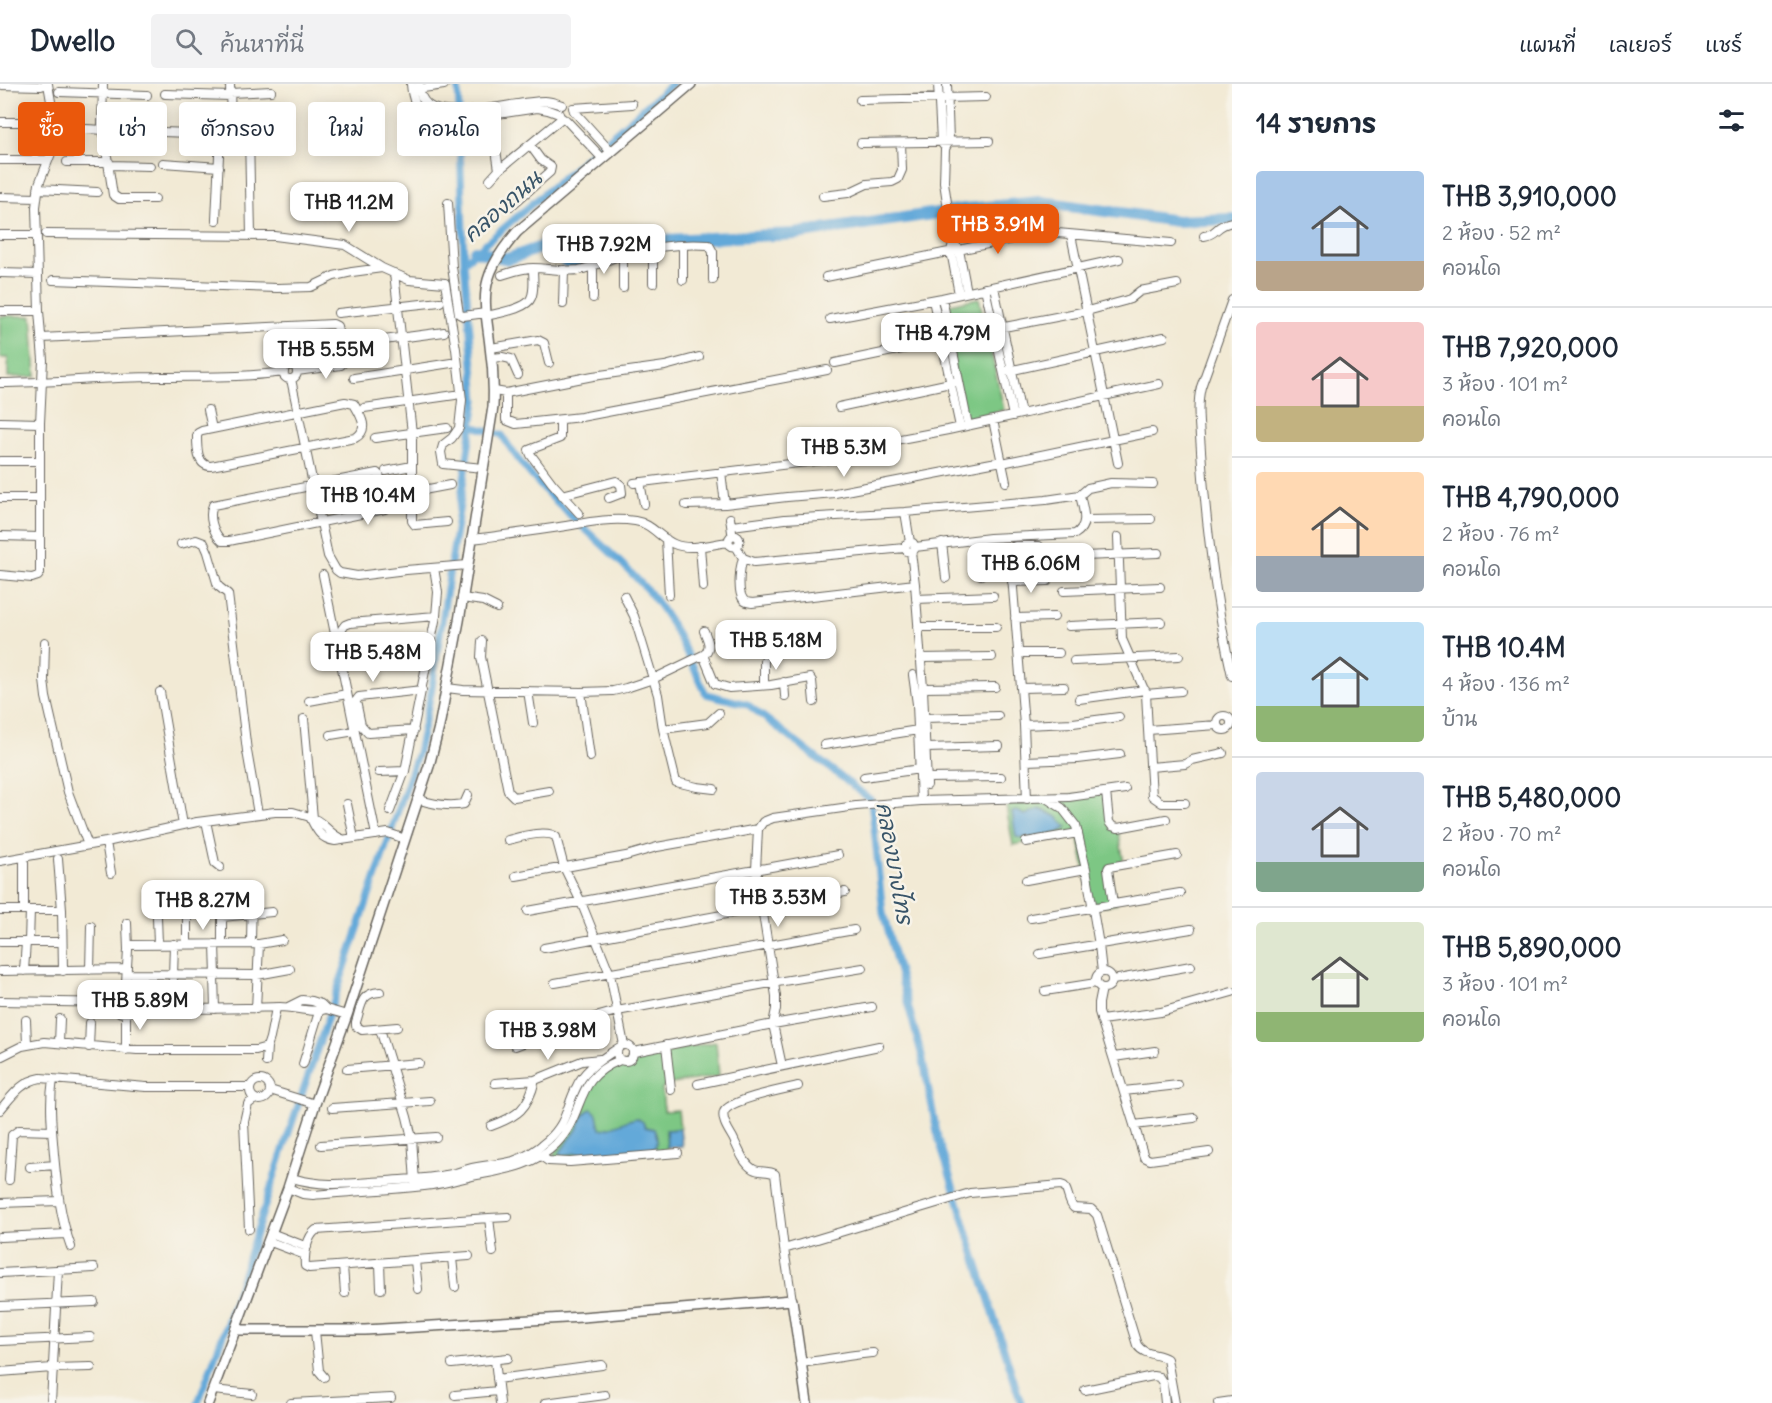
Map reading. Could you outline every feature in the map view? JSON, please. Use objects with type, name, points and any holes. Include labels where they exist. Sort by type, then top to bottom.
[{"type":"street","points":[[0,85],[41,86],[47,84],[50,102]]},
{"type":"street","points":[[103,84],[103,102]]},
{"type":"street","points":[[208,1403],[292,1178],[312,1103],[347,1015],[402,838],[429,766],[447,688],[462,598],[464,566],[471,539],[493,407],[494,391],[485,294],[488,280],[503,248],[517,232],[609,150],[691,84]]},
{"type":"street","points":[[938,84],[944,98]]},
{"type":"street","points":[[947,84],[944,98],[944,182],[963,293]]},
{"type":"street","points":[[415,86],[444,85]]},
{"type":"street","points":[[415,86],[425,102]]},
{"type":"street","points":[[165,94],[271,91]]},
{"type":"street","points":[[59,92],[147,95]]},
{"type":"street","points":[[860,100],[986,97]]},
{"type":"street","points":[[501,109],[543,101],[567,104],[609,150]]},
{"type":"street","points":[[574,110],[632,104]]},
{"type":"street","points":[[562,105],[559,109],[562,117]]},
{"type":"street","points":[[501,110],[538,108],[548,110],[562,117],[602,157]]},
{"type":"street","points":[[490,180],[562,117],[572,117],[574,110]]},
{"type":"street","points":[[0,122],[18,122]]},
{"type":"street","points":[[582,136],[591,129]]},
{"type":"street","points":[[861,143],[945,144],[989,141]]},
{"type":"street","points":[[823,196],[848,193],[867,184],[892,182],[898,179],[902,170],[901,143]]},
{"type":"street","points":[[512,206],[550,172],[551,167],[541,160],[530,145]]},
{"type":"street","points":[[0,576],[32,578],[40,573],[40,423],[43,360],[39,311],[37,198],[49,156]]},
{"type":"street","points":[[108,156],[113,195],[116,198],[155,199]]},
{"type":"street","points":[[216,220],[219,156]]},
{"type":"street","points":[[249,156],[251,236]]},
{"type":"street","points":[[497,156],[499,170]]},
{"type":"street","points":[[0,160],[48,160]]},
{"type":"street","points":[[67,162],[150,166]]},
{"type":"street","points":[[163,163],[219,166]]},
{"type":"street","points":[[38,189],[97,192]]},
{"type":"street","points":[[0,197],[37,198]]},
{"type":"street","points":[[448,203],[452,267],[459,314],[463,316],[486,315],[523,306],[529,302],[533,292],[533,268]]},
{"type":"street","points":[[1204,236],[1213,234],[1222,224],[1232,222]]},
{"type":"street","points":[[826,276],[954,248],[1046,232],[1171,243]]},
{"type":"street","points":[[46,234],[275,236],[345,245],[382,268],[409,280],[445,283],[462,400],[459,428],[443,445],[441,452],[443,464],[482,468]]},
{"type":"street","points":[[0,235],[37,235]]},
{"type":"street","points":[[1071,235],[1118,463]]},
{"type":"street","points":[[683,245],[683,280]]},
{"type":"street","points":[[502,275],[533,268],[579,270],[623,255],[653,249],[683,245],[709,245],[713,252],[713,280]]},
{"type":"street","points":[[653,249],[653,283]]},
{"type":"street","points":[[623,255],[623,288]]},
{"type":"street","points":[[830,319],[933,300],[1119,259]]},
{"type":"street","points":[[593,265],[593,298]]},
{"type":"street","points":[[53,280],[277,288],[310,287],[334,276],[382,268]]},
{"type":"street","points":[[563,304],[564,270]]},
{"type":"street","points":[[0,273],[38,274]]},
{"type":"street","points":[[394,273],[412,433],[412,521],[415,525],[447,522]]},
{"type":"street","points":[[998,328],[1124,302],[1143,290],[1177,284]]},
{"type":"street","points":[[990,287],[1017,415]]},
{"type":"street","points":[[942,298],[946,340]]},
{"type":"street","points":[[933,300],[946,340],[964,426]]},
{"type":"street","points":[[1232,300],[1200,387],[1198,401],[1214,566],[1232,676]]},
{"type":"street","points":[[338,313],[440,302]]},
{"type":"street","points":[[0,311],[39,311]]},
{"type":"street","points":[[41,338],[333,324],[337,326],[343,363],[297,371]]},
{"type":"street","points":[[282,327],[286,377],[291,379]]},
{"type":"street","points":[[346,345],[444,332]]},
{"type":"street","points":[[1008,371],[1164,337]]},
{"type":"street","points":[[491,353],[538,340],[544,343],[549,363]]},
{"type":"street","points":[[835,363],[946,340]]},
{"type":"street","points":[[491,353],[511,359],[518,375]]},
{"type":"street","points":[[494,391],[506,393],[593,376],[665,366],[699,357]]},
{"type":"street","points":[[354,378],[451,363]]},
{"type":"street","points":[[0,383],[155,377],[227,377],[295,367],[297,371]]},
{"type":"street","points":[[506,393],[506,420],[516,424],[560,420],[827,370]]},
{"type":"street","points":[[291,379],[295,377],[297,371]]},
{"type":"street","points":[[291,379],[328,556],[336,570],[357,576],[464,566]]},
{"type":"street","points":[[839,407],[955,382]]},
{"type":"street","points":[[644,504],[637,482],[831,459],[848,449],[1159,384]]},
{"type":"street","points":[[364,408],[455,395]]},
{"type":"street","points":[[350,402],[354,404],[363,424],[361,435],[355,438],[205,466],[199,456],[197,436],[198,433],[212,429],[350,402]]},
{"type":"street","points":[[208,410],[212,429]]},
{"type":"street","points":[[560,420],[560,438],[529,450],[538,465],[579,513]]},
{"type":"street","points":[[993,420],[1006,482]]},
{"type":"street","points":[[0,422],[40,423]]},
{"type":"street","points":[[375,438],[447,428]]},
{"type":"street","points":[[686,505],[725,504],[841,492],[1152,432]]},
{"type":"street","points":[[0,461],[40,461]]},
{"type":"street","points":[[386,471],[412,466]]},
{"type":"street","points":[[721,472],[725,504]]},
{"type":"street","points":[[381,481],[377,473],[213,505],[211,512],[215,533],[222,541],[385,509],[385,504]]},
{"type":"street","points":[[562,495],[616,481],[621,485],[622,493],[609,498]]},
{"type":"street","points":[[732,526],[785,519],[1046,500],[1080,495],[1088,488],[1111,483],[1153,484]]},
{"type":"street","points":[[413,492],[450,485]]},
{"type":"street","points":[[730,518],[733,541],[743,558],[754,562],[765,562],[942,543],[1075,534],[1081,530],[1085,520],[1080,495]]},
{"type":"street","points":[[0,498],[40,498]]},
{"type":"street","points":[[905,512],[915,584],[927,782],[1001,777]]},
{"type":"street","points":[[1085,520],[1151,519]]},
{"type":"street","points":[[471,539],[592,521],[638,521],[651,527],[675,545],[687,547],[733,541]]},
{"type":"street","points":[[0,537],[40,537]]},
{"type":"street","points":[[1118,537],[1120,624],[1122,639],[1145,692],[1152,796],[1162,803],[1185,803]]},
{"type":"street","points":[[666,539],[669,595]]},
{"type":"street","points":[[181,544],[196,540],[204,543],[218,586],[229,598],[258,814]]},
{"type":"street","points":[[976,540],[981,576]]},
{"type":"street","points":[[942,543],[946,578]]},
{"type":"street","points":[[700,546],[703,587]]},
{"type":"street","points":[[1028,799],[1011,548],[1039,546]]},
{"type":"street","points":[[1059,557],[1158,553]]},
{"type":"street","points":[[743,558],[739,575],[741,594],[746,602],[915,584]]},
{"type":"street","points":[[390,811],[405,771],[436,616],[438,592],[434,568]]},
{"type":"street","points":[[323,575],[376,835]]},
{"type":"street","points":[[1012,582],[1048,581]]},
{"type":"street","points":[[1064,591],[1160,587]]},
{"type":"street","points":[[624,596],[634,616],[658,695],[663,729],[676,782],[714,789]]},
{"type":"street","points":[[916,599],[993,596]]},
{"type":"street","points":[[462,598],[483,601],[497,608]]},
{"type":"street","points":[[428,653],[378,659],[352,659],[347,657],[342,629],[350,623],[436,616]]},
{"type":"street","points":[[1015,618],[1054,617]]},
{"type":"street","points":[[1069,626],[1161,622]]},
{"type":"street","points":[[918,627],[996,627]]},
{"type":"street","points":[[447,688],[581,692],[626,688],[653,679],[701,656],[709,650],[704,630]]},
{"type":"street","points":[[482,641],[480,652],[509,794],[514,797],[549,791]]},
{"type":"street","points":[[45,642],[46,697],[68,792],[88,845]]},
{"type":"street","points":[[1018,653],[1059,653]]},
{"type":"street","points":[[701,656],[715,684],[729,688],[810,678],[814,702]]},
{"type":"street","points":[[1074,661],[1179,656]]},
{"type":"street","points":[[920,658],[992,657]]},
{"type":"street","points":[[764,661],[764,685]]},
{"type":"street","points":[[913,675],[917,704],[921,801]]},
{"type":"street","points":[[784,682],[785,696]]},
{"type":"street","points":[[923,688],[995,687]]},
{"type":"street","points":[[1021,688],[1064,687]]},
{"type":"street","points":[[414,730],[368,733],[361,725],[356,701],[359,697],[422,690]]},
{"type":"street","points":[[528,691],[534,723]]},
{"type":"street","points":[[1079,699],[1145,692],[1181,691]]},
{"type":"street","points":[[160,692],[183,825]]},
{"type":"street","points":[[581,692],[590,757]]},
{"type":"street","points":[[309,701],[347,694]]},
{"type":"street","points":[[663,729],[708,723],[719,713]]},
{"type":"street","points":[[924,718],[998,716]]},
{"type":"street","points":[[1024,725],[1073,723],[1119,717]]},
{"type":"street","points":[[304,719],[311,817]]},
{"type":"street","points":[[1148,729],[1217,725],[1227,730],[1232,720]]},
{"type":"street","points":[[824,745],[918,730]]},
{"type":"street","points":[[331,735],[355,731]]},
{"type":"street","points":[[926,748],[999,746]]},
{"type":"street","points":[[1150,767],[1185,764],[1192,760],[1223,753]]},
{"type":"street","points":[[1026,761],[1078,759],[1120,754]]},
{"type":"street","points":[[864,777],[920,769]]},
{"type":"street","points":[[379,772],[405,771]]},
{"type":"street","points":[[783,1066],[773,1024],[776,1009],[774,983],[756,870],[758,829],[763,822],[773,818],[856,806],[921,801],[1081,796],[1125,789]]},
{"type":"street","points":[[1106,792],[1109,822],[1112,826],[1118,828],[1166,819]]},
{"type":"street","points":[[417,799],[431,803],[458,805],[464,804],[468,795]]},
{"type":"street","points":[[1046,798],[1062,808],[1073,820],[1078,833],[1102,972]]},
{"type":"street","points":[[347,804],[354,838]]},
{"type":"street","points":[[0,861],[106,842],[183,825],[258,814],[293,812],[318,819],[333,835],[343,840],[388,833],[402,838]]},
{"type":"street","points":[[206,821],[215,863],[220,867]]},
{"type":"street","points":[[516,876],[758,829]]},
{"type":"street","points":[[508,840],[550,833],[556,837],[564,867],[597,938],[610,974],[617,1011],[621,1046],[617,1054],[620,1060]]},
{"type":"street","points":[[1026,842],[1078,833]]},
{"type":"street","points":[[106,842],[111,873]]},
{"type":"street","points":[[528,911],[838,855]]},
{"type":"street","points":[[1113,904],[1109,867],[1177,855]]},
{"type":"street","points":[[58,859],[63,971]]},
{"type":"street","points":[[24,863],[27,910],[24,971]]},
{"type":"street","points":[[1026,880],[1086,869]]},
{"type":"street","points":[[252,891],[257,975],[256,1009]]},
{"type":"street","points":[[215,1009],[215,976],[222,917],[222,892]]},
{"type":"street","points":[[544,948],[844,892]]},
{"type":"street","points":[[1031,918],[1180,892]]},
{"type":"street","points":[[187,909],[187,945]]},
{"type":"street","points":[[0,910],[62,910]]},
{"type":"street","points":[[222,917],[272,912]]},
{"type":"street","points":[[157,917],[158,944]]},
{"type":"street","points":[[127,923],[127,971],[118,1010],[122,1013],[128,1010],[286,1007],[347,1015]]},
{"type":"street","points":[[90,970],[91,926]]},
{"type":"street","points":[[1040,954],[1191,929]]},
{"type":"street","points":[[555,983],[854,930]]},
{"type":"street","points":[[128,945],[255,944],[282,940]]},
{"type":"street","points":[[0,942],[62,942]]},
{"type":"street","points":[[172,1009],[174,944]]},
{"type":"street","points":[[1113,980],[1191,966]]},
{"type":"street","points":[[515,1046],[588,1019],[617,1011],[863,968]]},
{"type":"street","points":[[0,971],[90,970],[215,976],[257,975],[290,969]]},
{"type":"street","points":[[1045,991],[1099,985],[1110,987],[1113,980],[1111,975],[1102,972],[1097,976],[1099,985],[1099,1012],[1144,1157],[1146,1159],[1209,1152]]},
{"type":"street","points":[[380,992],[366,996],[356,1026],[362,1030],[397,1028]]},
{"type":"street","points":[[1101,1020],[1161,1012],[1232,992]]},
{"type":"street","points":[[0,1001],[129,1001],[126,1050]]},
{"type":"street","points":[[634,1052],[872,1007]]},
{"type":"street","points":[[266,1062],[276,1008]]},
{"type":"street","points":[[303,1064],[327,1011]]},
{"type":"street","points":[[59,1043],[60,1019]]},
{"type":"street","points":[[26,1020],[27,1044]]},
{"type":"street","points":[[89,1047],[90,1023]]},
{"type":"street","points":[[380,1029],[412,1138],[416,1183]]},
{"type":"street","points":[[0,1057],[27,1044],[44,1042],[126,1050],[256,1050],[267,1047]]},
{"type":"street","points":[[666,1045],[671,1090]]},
{"type":"street","points":[[537,1153],[561,1125],[576,1088],[586,1071],[621,1046],[630,1046],[634,1052]]},
{"type":"street","points":[[698,1084],[879,1046]]},
{"type":"street","points":[[1113,1057],[1155,1051]]},
{"type":"street","points":[[288,1188],[303,1194],[326,1189],[416,1183],[431,1185],[518,1167],[537,1153],[555,1144],[568,1129],[583,1091],[592,1077],[605,1066],[620,1060],[627,1062],[632,1058],[634,1052]]},
{"type":"street","points":[[495,1083],[535,1080],[582,1061],[601,1059]]},
{"type":"street","points":[[347,1069],[419,1063]]},
{"type":"street","points":[[0,1110],[16,1090],[28,1082],[41,1078],[146,1087],[250,1087]]},
{"type":"street","points":[[53,1079],[50,1104],[55,1165],[59,1201],[71,1247]]},
{"type":"street","points":[[259,1080],[267,1083],[270,1090],[266,1098],[259,1100],[250,1094],[250,1087],[259,1080]]},
{"type":"street","points":[[491,1126],[517,1114],[531,1096],[535,1080]]},
{"type":"street","points":[[1124,1091],[1179,1085]]},
{"type":"street","points":[[798,1086],[734,1104],[725,1111],[723,1116],[748,1165],[757,1170],[775,1174],[807,1403]]},
{"type":"street","points":[[270,1090],[312,1103]]},
{"type":"street","points":[[249,1229],[244,1122],[248,1104],[255,1099]]},
{"type":"street","points":[[332,1107],[430,1101]]},
{"type":"street","points":[[1134,1125],[1194,1118]]},
{"type":"street","points":[[9,1179],[14,1132],[19,1130],[52,1131]]},
{"type":"street","points":[[321,1145],[436,1137]]},
{"type":"street","points":[[537,1153],[555,1162],[678,1153]]},
{"type":"street","points":[[30,1167],[55,1165]]},
{"type":"street","points":[[292,1178],[326,1189]]},
{"type":"street","points":[[784,1249],[968,1193],[1064,1186],[1071,1205],[1077,1209],[1091,1209],[1097,1215],[1137,1346],[1145,1353],[1167,1359],[1175,1403]]},
{"type":"street","points":[[0,1203],[59,1201]]},
{"type":"street","points":[[469,1256],[343,1266],[307,1267],[304,1263],[312,1233],[316,1230],[508,1217]]},
{"type":"street","points":[[489,1218],[493,1252]]},
{"type":"street","points":[[0,1237],[67,1234]]},
{"type":"street","points":[[270,1237],[306,1251]]},
{"type":"street","points":[[452,1258],[455,1287]]},
{"type":"street","points":[[415,1261],[418,1289]]},
{"type":"street","points":[[380,1264],[381,1289]]},
{"type":"street","points":[[343,1266],[345,1293]]},
{"type":"street","points":[[0,1273],[94,1268]]},
{"type":"street","points":[[51,1403],[58,1270]]},
{"type":"street","points":[[235,1330],[365,1330],[582,1317],[792,1300]]},
{"type":"street","points":[[0,1306],[94,1302]]},
{"type":"street","points":[[315,1331],[319,1371],[324,1377]]},
{"type":"street","points":[[0,1341],[90,1337]]},
{"type":"street","points":[[801,1363],[873,1353]]},
{"type":"street","points":[[452,1364],[508,1358]]},
{"type":"street","points":[[495,1360],[500,1403]]},
{"type":"street","points":[[497,1379],[602,1365]]},
{"type":"street","points":[[0,1372],[91,1367]]},
{"type":"street","points":[[1085,1390],[1159,1377],[1163,1383],[1165,1403]]},
{"type":"street","points":[[213,1390],[252,1394]]},
{"type":"street","points":[[455,1395],[498,1391]]},
{"type":"street","points":[[545,1403],[605,1395]]},
{"type":"street","points":[[291,1403],[381,1401],[391,1398]]},
{"type":"street","points":[[1218,1403],[1232,1401]]},
{"type":"green space","points":[[979,298],[1004,410],[965,419],[940,306]]},
{"type":"green space","points":[[0,316],[32,316],[36,376],[8,377],[8,358],[0,358]]},
{"type":"green space","points":[[1106,792],[1111,829],[1118,828],[1124,864],[1108,867],[1116,904],[1092,907],[1078,834],[1013,845],[1006,806],[1027,799]]},
{"type":"green space","points":[[716,1042],[719,1076],[666,1085],[662,1088],[664,1111],[678,1110],[680,1129],[666,1130],[667,1152],[554,1160],[554,1153],[579,1121],[591,1086],[603,1073],[615,1065],[625,1065],[631,1058]]},
{"type":"water","points":[[1039,809],[1056,816],[1067,827],[1057,833],[1043,836],[1016,837],[1012,812],[1017,811],[1025,815]]},
{"type":"water","points":[[592,1109],[597,1114],[600,1129],[637,1118],[643,1122],[645,1127],[654,1129],[657,1139],[654,1149],[646,1152],[585,1157],[576,1153],[562,1156],[560,1152],[576,1131],[584,1115]]},
{"type":"water","points":[[680,1129],[682,1146],[667,1147],[666,1130]]},
{"type":"waterway","points":[[198,1403],[225,1329],[418,752],[431,693],[476,400],[464,262],[458,84]]},
{"type":"waterway","name":"คลองถนน","points":[[464,262],[672,84]]},
{"type":"waterway","points":[[475,251],[508,259],[547,245],[567,262],[580,262],[645,241],[795,234],[965,209],[1041,202],[1177,221],[1232,219]]},
{"type":"waterway","name":"คลองบางไทร","points":[[472,426],[502,435],[533,478],[648,591],[673,628],[706,694],[747,704],[871,800],[883,913],[923,1060],[938,1138],[1021,1403]]}]
